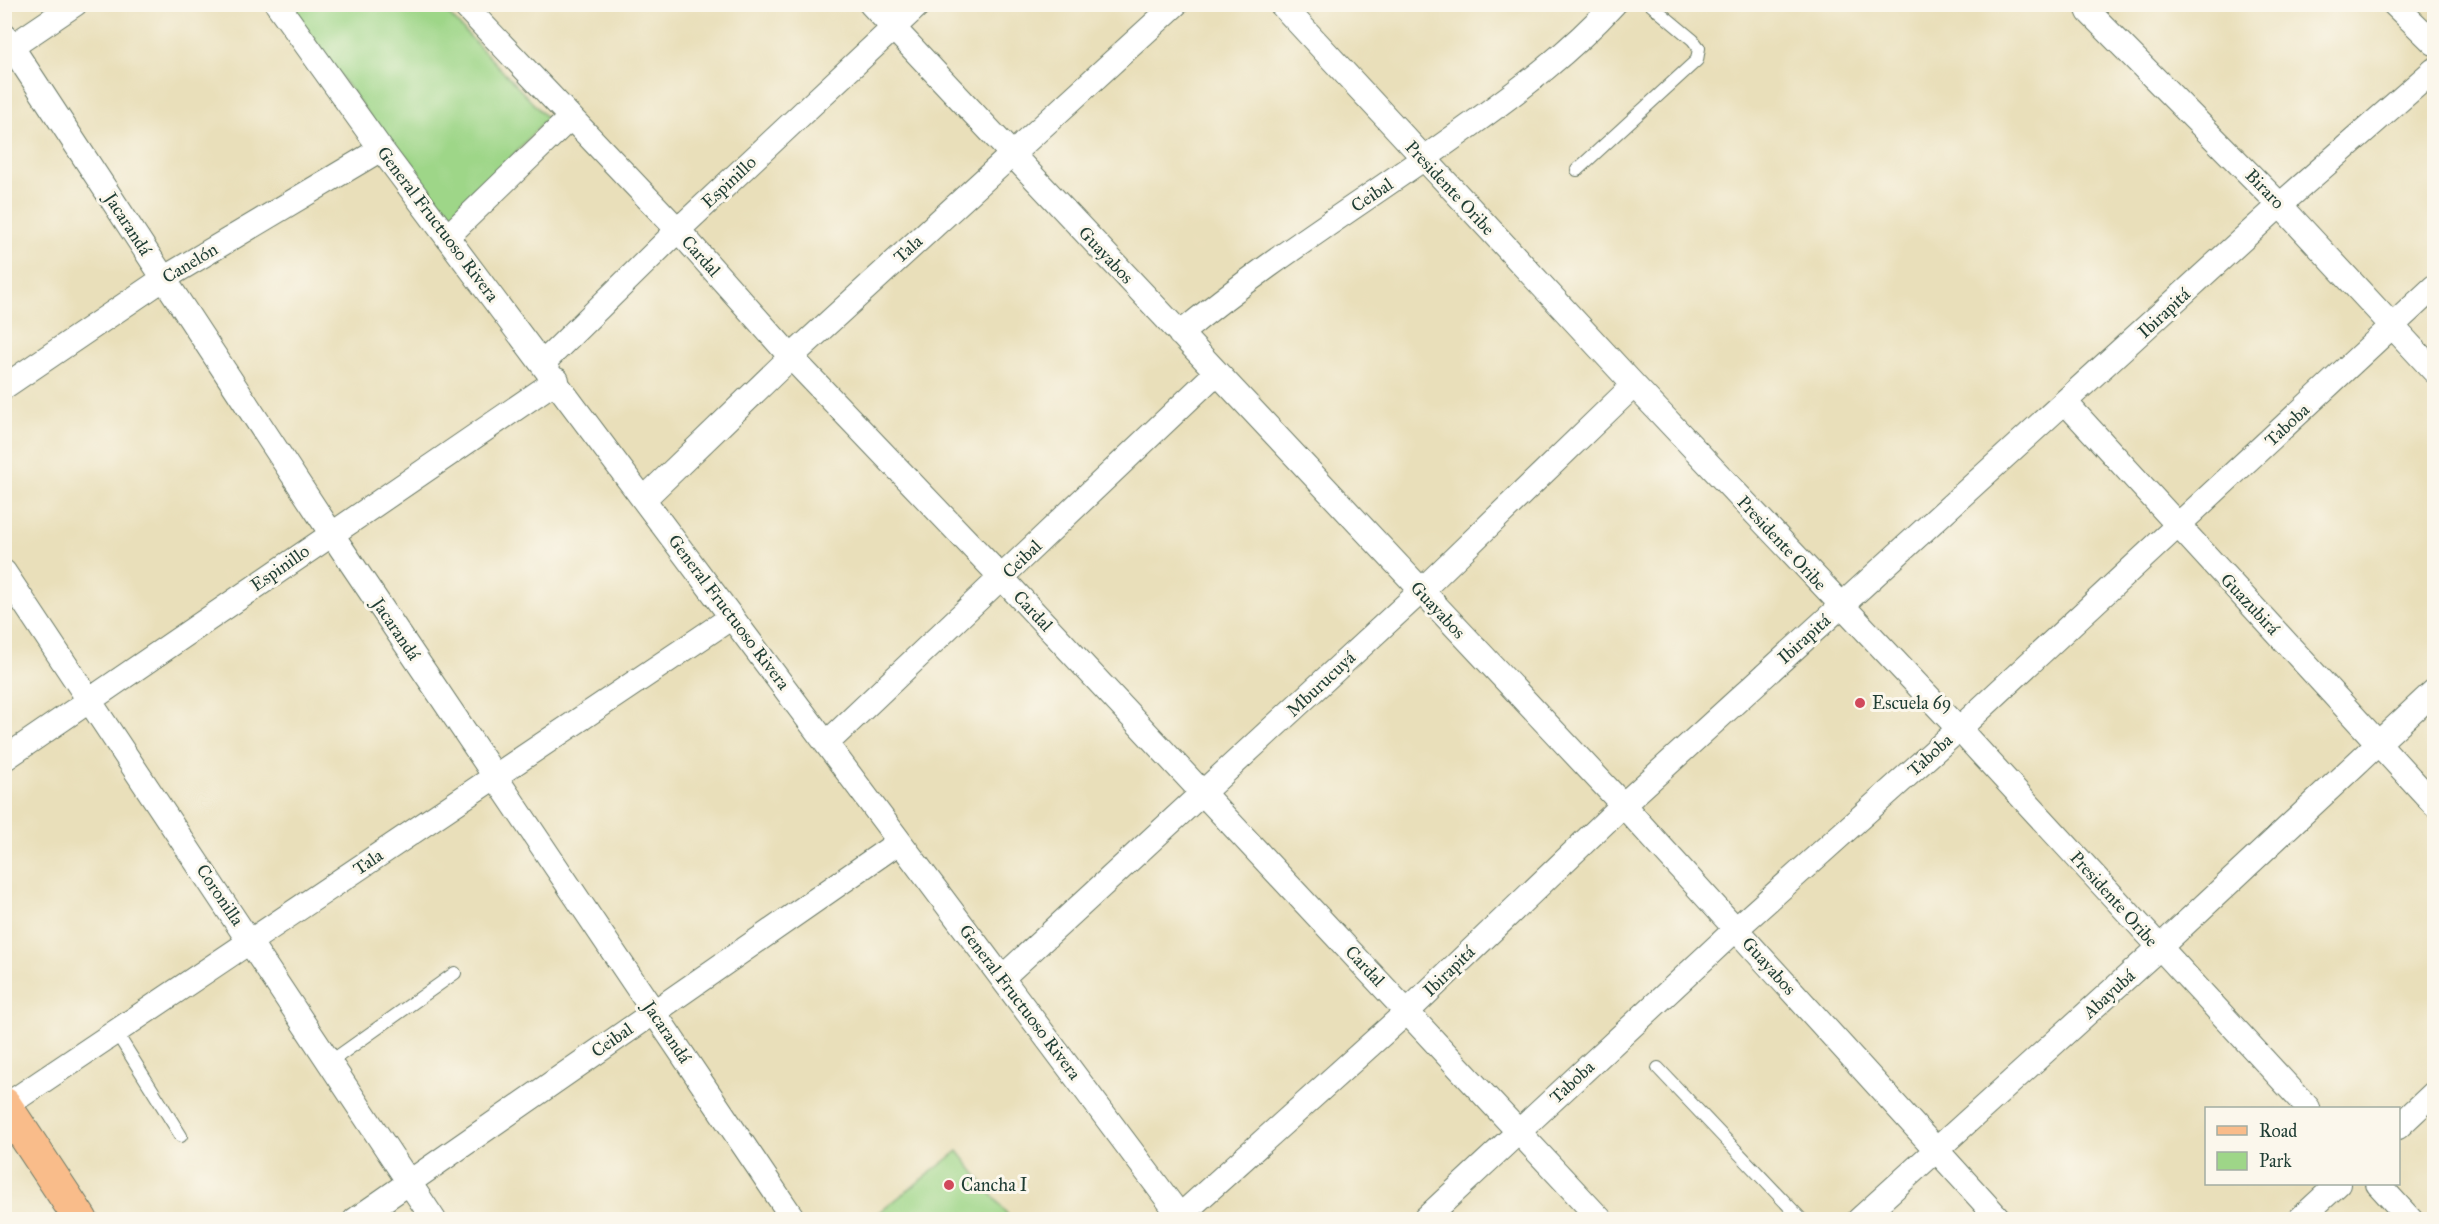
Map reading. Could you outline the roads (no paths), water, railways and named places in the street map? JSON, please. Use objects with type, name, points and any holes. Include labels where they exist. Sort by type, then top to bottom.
[{"type":"main road","points":[[5,1113],[62,1220]]},
{"type":"main road","points":[[5,1113],[81,1220]]},
{"type":"street","points":[[7,44],[75,4]]},
{"type":"street","name":"General Fructuoso Rivera","points":[[277,4],[381,149],[645,498],[1181,1218]]},
{"type":"street","name":"Cardal","points":[[463,4],[678,230],[791,357],[1002,578],[1601,1220]]},
{"type":"street","name":"Guayabos","points":[[871,4],[1623,805],[2001,1220]]},
{"type":"street","name":"Espinillo","points":[[4,759],[331,533],[550,372],[678,230],[919,4]]},
{"type":"street","name":"Tala","points":[[645,498],[791,357],[1176,4]]},
{"type":"street","name":"Presidente Oribe","points":[[1281,4],[1634,386],[1959,729],[2307,1107]]},
{"type":"street","name":"Ceibal","points":[[1180,334],[1262,269],[1424,160],[1544,72],[1581,40],[1614,4]]},
{"type":"street","points":[[2394,4],[2434,43]]},
{"type":"street","name":"Biraro","points":[[2088,8],[2280,205],[2434,371]]},
{"type":"street","name":"Jacarandá","points":[[7,44],[331,533],[794,1220]]},
{"type":"street","name":"Ibirapitá","points":[[1181,1218],[1408,1011],[1623,805],[1840,606],[2066,403],[2280,205],[2434,70]]},
{"type":"street","points":[[447,237],[570,118]]},
{"type":"street","name":"Canelón","points":[[4,387],[164,279],[381,149]]},
{"type":"street","name":"Taboba","points":[[1424,1220],[1736,929],[1959,729],[2178,527],[2434,287]]},
{"type":"street","name":"Ceibal","points":[[827,743],[1216,373]]},
{"type":"street","name":"Mburucuyá","points":[[1003,977],[1421,591],[1634,386]]},
{"type":"street","name":"Guazubirá","points":[[2066,403],[2434,804]]},
{"type":"street","name":"Coronilla","points":[[4,572],[434,1220]]},
{"type":"street","name":"Tala","points":[[5,1113],[116,1032],[732,617]]},
{"type":"street","name":"Abayubá","points":[[1859,1220],[2159,948],[2434,691]]},
{"type":"street","name":"Ceibal","points":[[354,1220],[899,842]]},
{"type":"street","points":[[2400,1125],[2434,1093]]},
{"type":"street","points":[[2299,1220],[2337,1185]]},
{"type":"street","points":[[2379,1185],[2411,1220]]},
{"type":"lane","points":[[1577,170],[1697,60],[1699,48],[1694,40],[1650,4]]},
{"type":"lane","points":[[330,1062],[455,974]]},
{"type":"lane","points":[[116,1032],[181,1136]]},
{"type":"lane","points":[[1658,1068],[1802,1220]]},
{"type":"place","name":"Escuela 69","points":[[1860,703]]},
{"type":"place","name":"Cancha I","points":[[949,1185]]}]
